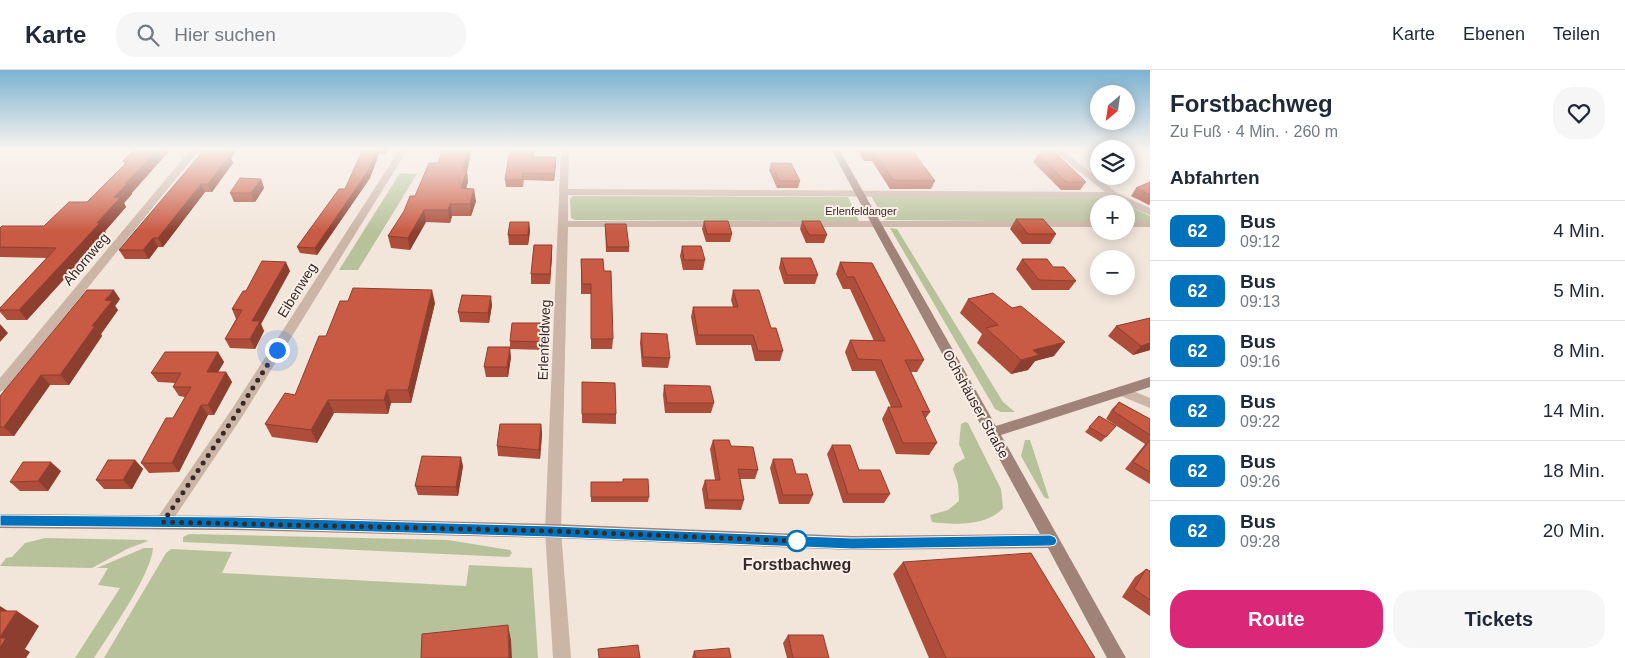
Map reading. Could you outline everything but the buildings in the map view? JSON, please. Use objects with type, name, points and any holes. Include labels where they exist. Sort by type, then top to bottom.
[{"type":"street","name":"Ahornweg","points":[[0,387],[173,176]]},
{"type":"street","name":"Eibenweg","points":[[163,522],[235,416],[387,176]]},
{"type":"street","name":"Erlenfeldweg","points":[[562,658],[552,531],[564,176]]},
{"type":"street","name":"Ochshäuser Straße","points":[[851,176],[1050,541],[1117,658]]},
{"type":"street","points":[[1090,176],[1114,195]]},
{"type":"street","name":"Erlenfeldanger","points":[[564,192],[1114,195]]},
{"type":"street","points":[[1135,205],[1150,212]]},
{"type":"street","name":"Erlenfeldanger","points":[[563,224],[1090,224]]},
{"type":"street","points":[[1135,224],[1150,224]]},
{"type":"street","points":[[992,433],[1150,382]]},
{"type":"street","points":[[1121,391],[1150,403]]},
{"type":"street","points":[[0,521],[163,522],[552,531],[852,543],[1050,541]]},
{"type":"green space","points":[[398,176],[416,176],[358,270],[339,270]]},
{"type":"green space","points":[[573,196],[848,197],[859,221],[575,220],[571,218],[570,199]]},
{"type":"green space","points":[[871,196],[1090,198],[1090,222],[885,220]]},
{"type":"green space","points":[[1135,208],[1150,216],[1150,222],[1135,222]]},
{"type":"green space","points":[[890,228],[897,229],[1003,402],[1015,412],[1001,412],[995,409]]},
{"type":"green space","points":[[968,423],[1001,489],[1003,508],[989,518],[970,523],[950,524],[932,522],[930,515],[948,510],[959,501],[958,484],[953,469],[955,464],[965,458],[959,444],[961,424]]},
{"type":"green space","points":[[1025,440],[1030,440],[1048,499],[1044,497],[1021,456]]},
{"type":"green space","points":[[189,534],[448,540],[510,550],[512,553],[509,557],[183,542],[183,537]]},
{"type":"green space","points":[[45,538],[148,541],[127,549],[92,568],[0,566],[6,558],[12,557],[25,543]]},
{"type":"green space","points":[[144,548],[153,548],[151,559],[138,588],[119,619],[94,658],[75,658],[120,588],[98,585],[108,568],[97,568]]},
{"type":"green space","points":[[171,549],[232,552],[222,573],[466,586],[469,565],[532,568],[538,658],[104,658],[166,553]]},
{"type":"bus line","name":"62","points":[[0,521],[232,523],[552,531],[852,543],[1050,541]]},
{"type":"place","name":"Forstbachweg","points":[[797,541]]},
{"type":"route","points":[[277,350],[163,522],[552,531],[797,541]]}]
